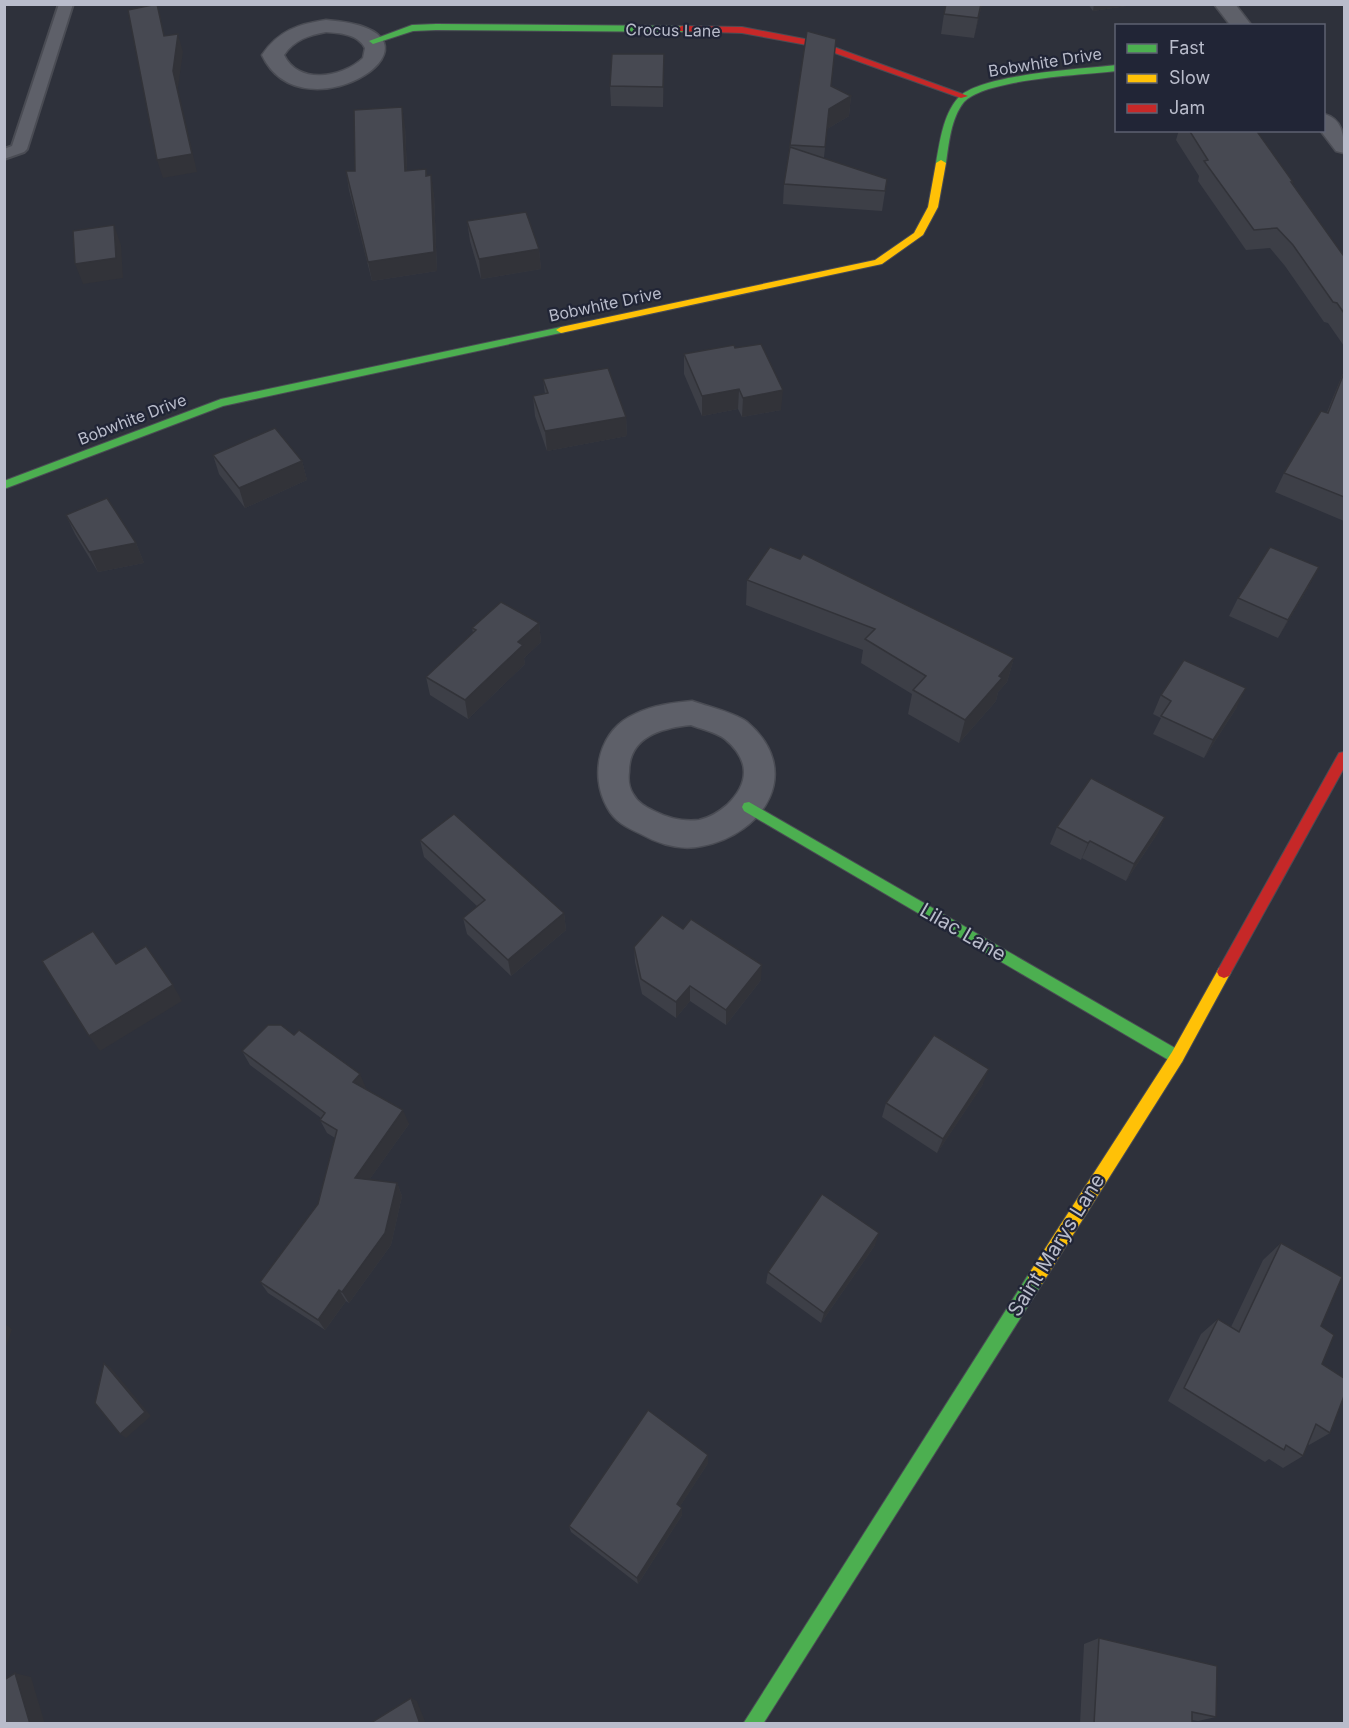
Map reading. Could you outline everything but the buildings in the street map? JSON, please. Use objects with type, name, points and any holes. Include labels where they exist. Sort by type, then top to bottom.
[{"type":"street","points":[[1224,4],[1240,24]]},
{"type":"street","name":"Crocus Lane","points":[[373,41],[412,28],[436,27],[742,30],[820,45],[964,96]]},
{"type":"street","name":"Bobwhite Drive","points":[[4,485],[221,403],[878,262],[918,235],[933,207],[950,121],[964,96],[994,84],[1115,68]]},
{"type":"street","points":[[1325,123],[1344,146]]},
{"type":"street","points":[[692,713],[716,718],[737,729],[753,746],[760,766],[759,787],[749,807],[722,827],[696,833],[669,833],[644,824],[626,809],[614,790],[611,769],[622,742],[638,726],[661,716],[692,713]]},
{"type":"street","name":"Saint Marys Lane","points":[[752,1724],[1177,1057],[1344,758]]},
{"type":"street","name":"Lilac Lane","points":[[749,807],[1177,1057]]},
{"type":"lane","points":[[4,154],[19,149],[66,4]]},
{"type":"traffic: fast","points":[[373,41],[412,28],[436,27],[682,29]]},
{"type":"traffic: fast","points":[[941,163],[953,113],[963,98],[973,91],[1011,81],[1115,68]]},
{"type":"traffic: fast","points":[[4,485],[221,403],[561,330]]},
{"type":"traffic: fast","points":[[749,807],[1177,1057]]},
{"type":"traffic: fast","points":[[752,1724],[1036,1278]]},
{"type":"traffic: slow","points":[[561,330],[878,262],[918,235],[933,207],[941,163]]},
{"type":"traffic: slow","points":[[1036,1278],[1177,1057],[1224,972]]},
{"type":"traffic: jam","points":[[682,29],[742,30],[820,45],[964,96]]},
{"type":"traffic: jam","points":[[1224,972],[1344,757]]}]
